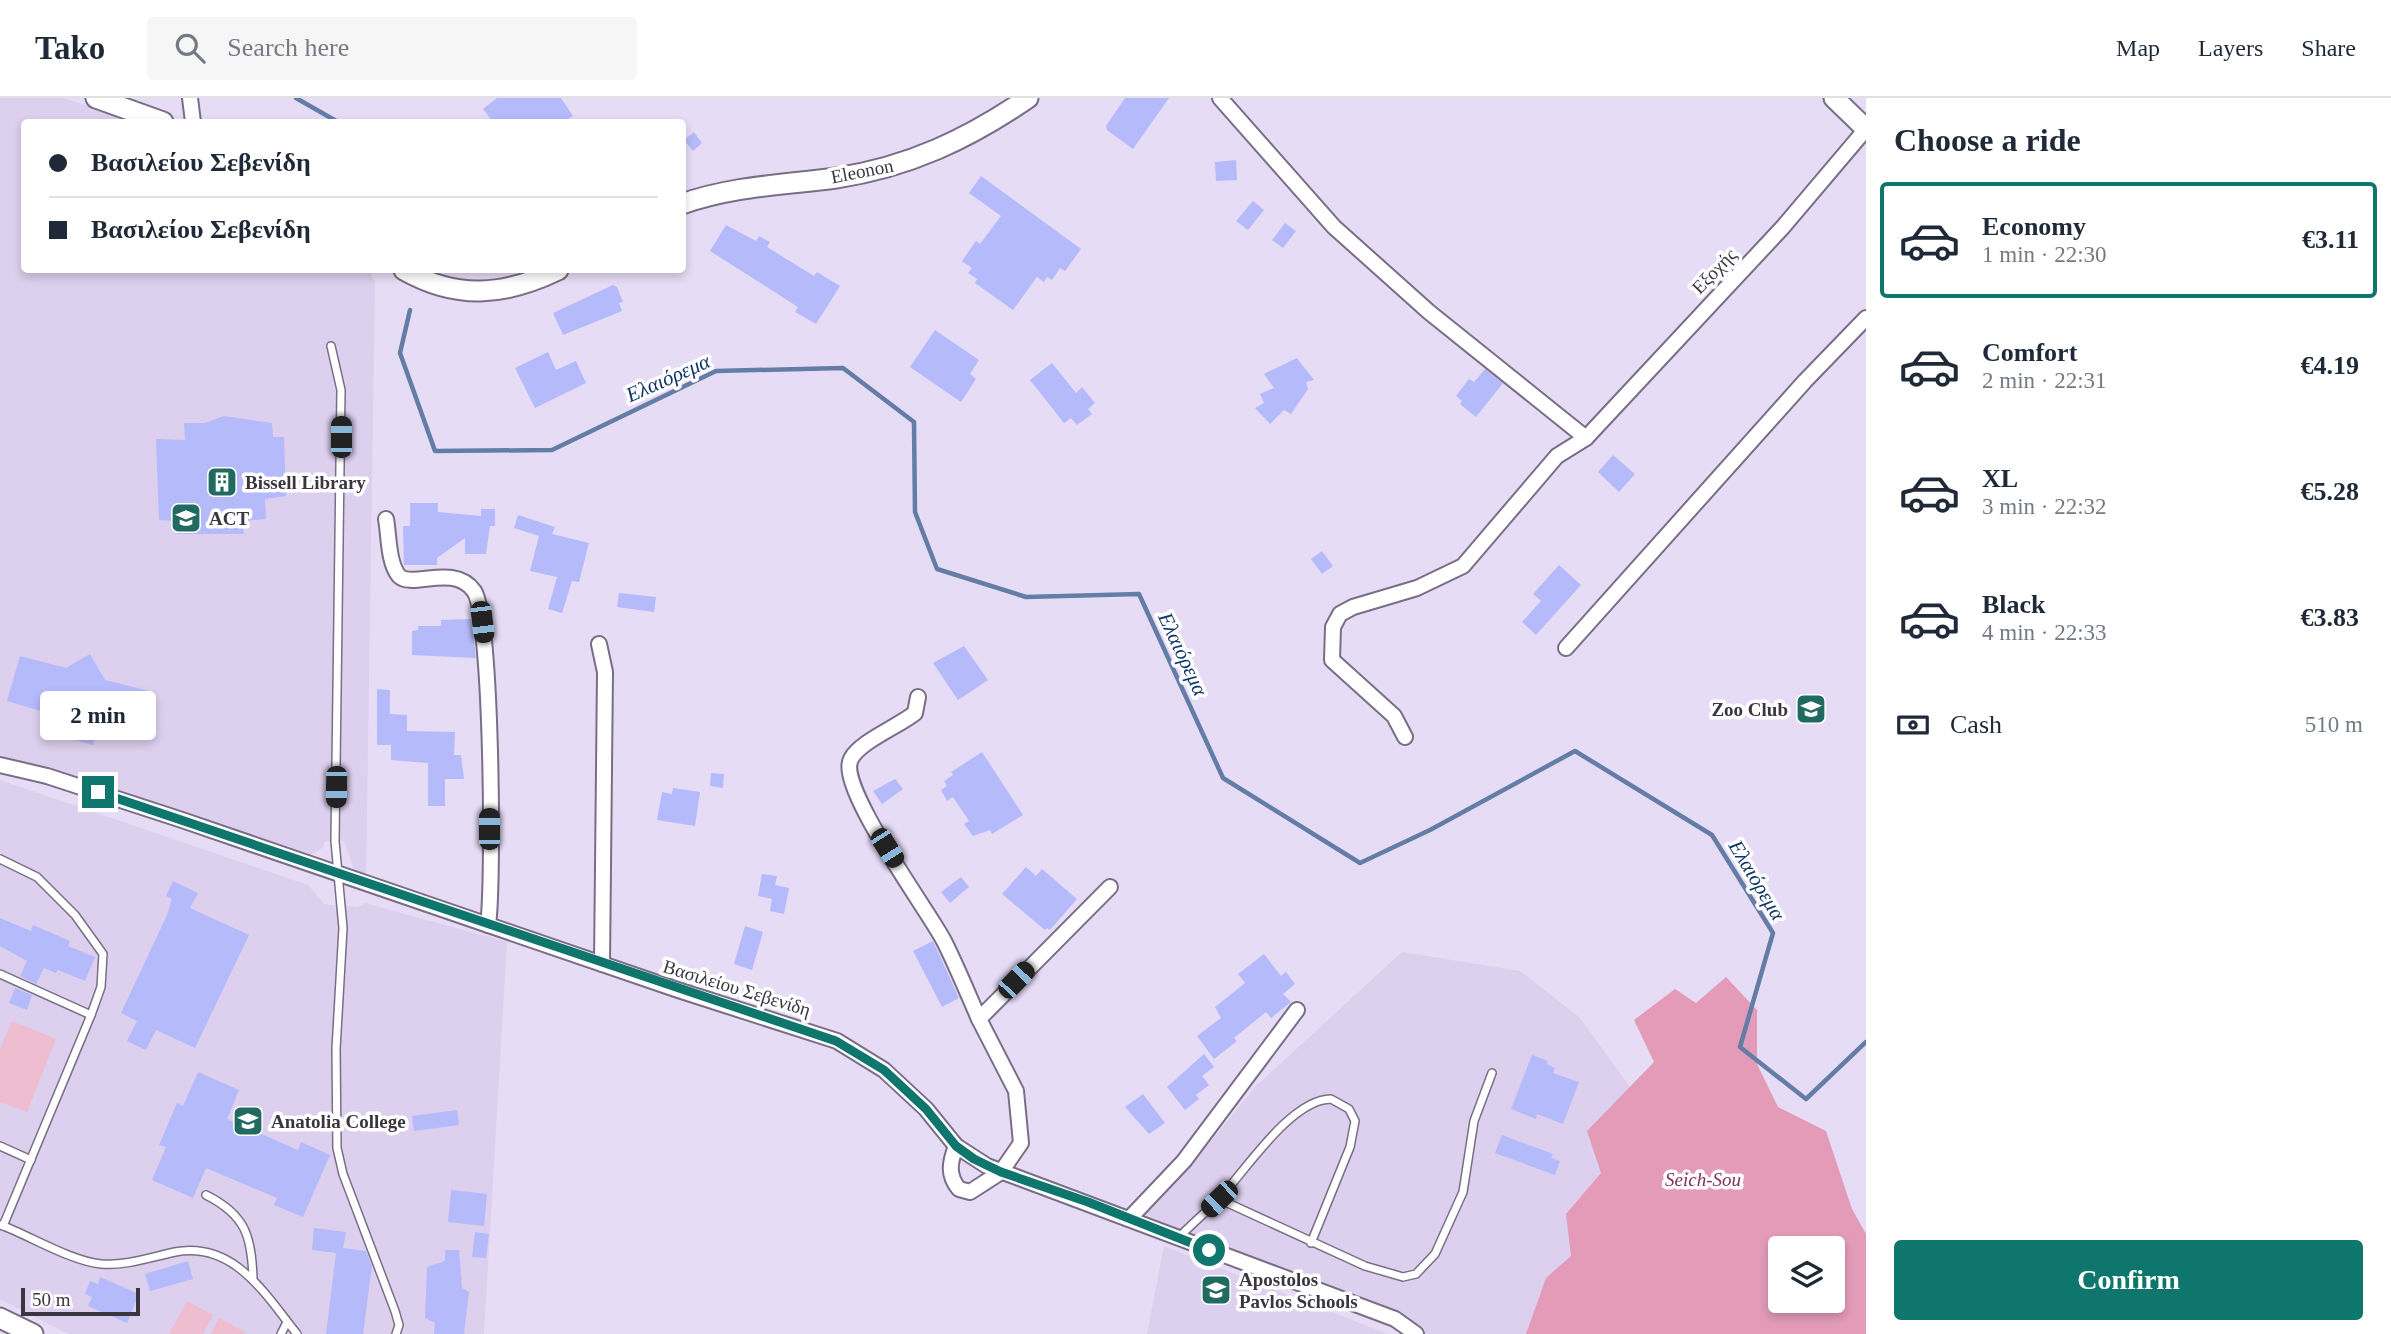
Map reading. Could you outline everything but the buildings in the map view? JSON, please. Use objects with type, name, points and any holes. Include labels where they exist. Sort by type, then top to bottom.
[{"type":"street","points":[[96,98],[155,119]]},
{"type":"street","points":[[190,98],[193,119]]},
{"type":"street","name":"Eleonon","points":[[686,203],[733,189],[837,178],[910,161],[968,137],[1028,98]]},
{"type":"street","points":[[1220,98],[1334,227],[1429,312],[1586,438]]},
{"type":"street","points":[[1834,98],[1866,129]]},
{"type":"street","name":"Εξοχής","points":[[1405,737],[1401,725],[1386,708],[1332,660],[1333,627],[1340,614],[1353,607],[1417,588],[1463,566],[1557,456],[1586,438],[1783,227],[1866,129]]},
{"type":"street","points":[[409,273],[424,281],[459,290],[496,291],[526,285],[552,273]]},
{"type":"street","points":[[1566,648],[1805,381],[1866,318]]},
{"type":"street","points":[[386,519],[394,566],[400,576],[406,580],[446,577],[462,580],[472,588],[479,599],[488,668],[488,925]]},
{"type":"street","points":[[599,644],[605,672],[602,964]]},
{"type":"street","points":[[918,696],[915,713],[859,749],[850,759],[848,771],[859,803],[944,940],[979,1020],[1016,1091],[1021,1119],[1021,1143],[1001,1172],[976,1191],[959,1189],[950,1172],[956,1146]]},
{"type":"street","name":"Βασιλείου Σεβενίδη","points":[[0,765],[78,786],[602,964],[817,1033],[849,1047],[903,1086],[956,1146],[1001,1172],[1395,1319],[1416,1334]]},
{"type":"street","points":[[979,1020],[1110,887]]},
{"type":"street","points":[[1129,1219],[1184,1161],[1297,1010]]},
{"type":"street","points":[[0,1318],[33,1334]]},
{"type":"lane","points":[[331,346],[341,390],[335,841],[343,928],[336,1049],[337,1154],[393,1304],[399,1325],[396,1334]]},
{"type":"lane","points":[[0,859],[37,877],[75,915],[103,954],[101,987],[91,1015],[1,1225],[99,1264],[131,1262],[185,1251],[205,1251],[232,1262],[253,1280],[297,1334]]},
{"type":"lane","points":[[0,975],[91,1015]]},
{"type":"lane","points":[[1219,1199],[1311,1243],[1395,1275],[1409,1276],[1422,1270],[1443,1239],[1463,1192],[1474,1121],[1492,1073]]},
{"type":"lane","points":[[1178,1238],[1219,1199],[1301,1110],[1325,1099],[1337,1101],[1349,1110],[1354,1130],[1311,1243]]},
{"type":"lane","points":[[0,1146],[31,1160]]},
{"type":"lane","points":[[206,1195],[225,1204],[239,1218],[248,1235],[253,1280]]},
{"type":"lane","points":[[281,1334],[287,1322]]},
{"type":"shaded area","name":"ACT","points":[[0,98],[63,98],[128,119],[21,119],[21,273],[370,273],[375,282],[366,878],[354,870],[344,841],[326,841],[322,848],[310,855],[106,786],[0,755]]},
{"type":"shaded area","name":"Anatolia College","points":[[0,780],[308,885],[324,904],[357,907],[365,903],[507,942],[484,1334],[68,1334],[0,1299]]},
{"type":"shaded area","points":[[1402,952],[1520,971],[1579,1017],[1630,1087],[1568,1303],[1544,1334],[1427,1334],[1412,1322],[1360,1299],[1145,1215],[1185,1173],[1255,1087]]},
{"type":"shaded area","points":[[12,1021],[56,1039],[27,1112],[0,1102],[0,1049]]},
{"type":"shaded area","name":"Apostolos Pavlos Schools","points":[[1164,1246],[1388,1334],[1147,1334]]},
{"type":"shaded area","points":[[187,1301],[213,1315],[203,1334],[169,1334]]},
{"type":"shaded area","points":[[219,1318],[245,1332],[244,1334],[211,1334]]},
{"type":"green space","name":"Seich-Sou","points":[[1726,977],[1757,1010],[1757,1064],[1778,1107],[1826,1131],[1852,1209],[1866,1234],[1866,1334],[1526,1334],[1546,1278],[1571,1256],[1566,1214],[1601,1173],[1587,1131],[1654,1062],[1634,1020],[1675,989],[1696,1003]]},
{"type":"waterway","points":[[296,98],[333,119]]},
{"type":"waterway","name":"Ελαιόρεμα","points":[[410,310],[400,353],[435,451],[552,450],[716,371],[843,368],[914,422],[915,512],[937,569],[1026,597],[1139,594],[1223,778],[1360,863],[1430,830],[1575,751],[1712,835],[1773,933],[1740,1047],[1806,1099],[1866,1042]]},
{"type":"place","name":"Bissell Library","points":[[222,482]]},
{"type":"place","name":"ACT","points":[[186,518]]},
{"type":"place","name":"Zoo Club","points":[[1811,709]]},
{"type":"place","name":"Anatolia College","points":[[248,1121]]},
{"type":"place","name":"Apostolos Pavlos Schools","points":[[1216,1290]]},
{"type":"route","points":[[98,792],[678,990],[817,1033],[849,1047],[884,1070],[926,1109],[956,1146],[974,1159],[1001,1172],[1088,1202],[1209,1250]]}]
